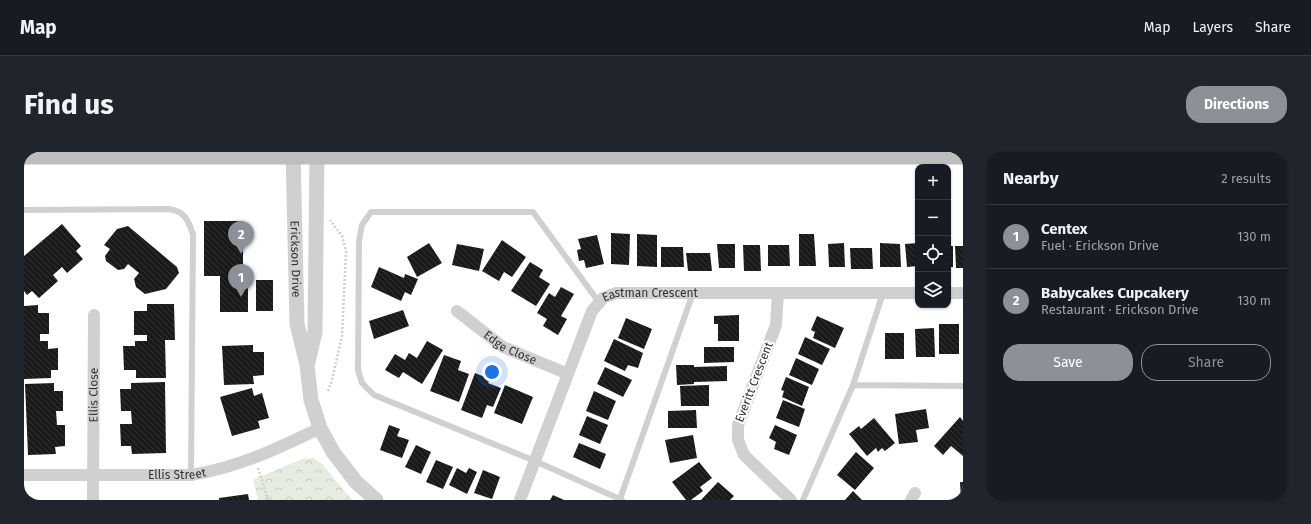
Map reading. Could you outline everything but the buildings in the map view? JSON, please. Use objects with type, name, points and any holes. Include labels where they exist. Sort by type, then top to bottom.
[{"type":"main road","points":[[24,156],[293,154],[963,156]]},
{"type":"street","name":"Erickson Drive","points":[[293,154],[297,324],[307,365],[308,390],[320,428],[333,452],[356,482],[376,500]]},
{"type":"street","name":"Erickson Drive","points":[[307,365],[315,332],[317,154]]},
{"type":"street","name":"Everitt Crescent","points":[[778,292],[776,325],[738,425],[737,433],[744,455],[791,500]]},
{"type":"street","name":"Eastman Crescent","points":[[520,500],[592,311],[598,301],[616,293],[915,293]]},
{"type":"street","points":[[951,293],[963,293]]},
{"type":"street","name":"Edge Close","points":[[457,311],[503,347],[568,374]]},
{"type":"street","name":"Ellis Close","points":[[93,500],[94,315]]},
{"type":"street","name":"Ellis Street","points":[[24,475],[191,475],[225,468],[255,458],[320,428]]},
{"type":"lane","points":[[24,210],[169,209],[180,211],[188,220],[193,234],[191,475]]},
{"type":"lane","points":[[598,301],[533,212],[371,212],[362,225],[359,241],[358,370],[362,383],[374,395],[535,460],[621,499],[693,292]]},
{"type":"lane","points":[[803,500],[853,385],[883,293]]},
{"type":"lane","points":[[853,385],[963,386]]},
{"type":"path","points":[[328,391],[342,336],[346,251],[342,236],[329,218]]},
{"type":"path","points":[[255,458],[268,500]]},
{"type":"green space","points":[[314,458],[323,465],[352,500],[258,500],[253,480],[302,459]]},
{"type":"place","name":"Babycakes Cupcakery","points":[[241,254]]},
{"type":"place","name":"Centex","points":[[241,297]]}]
